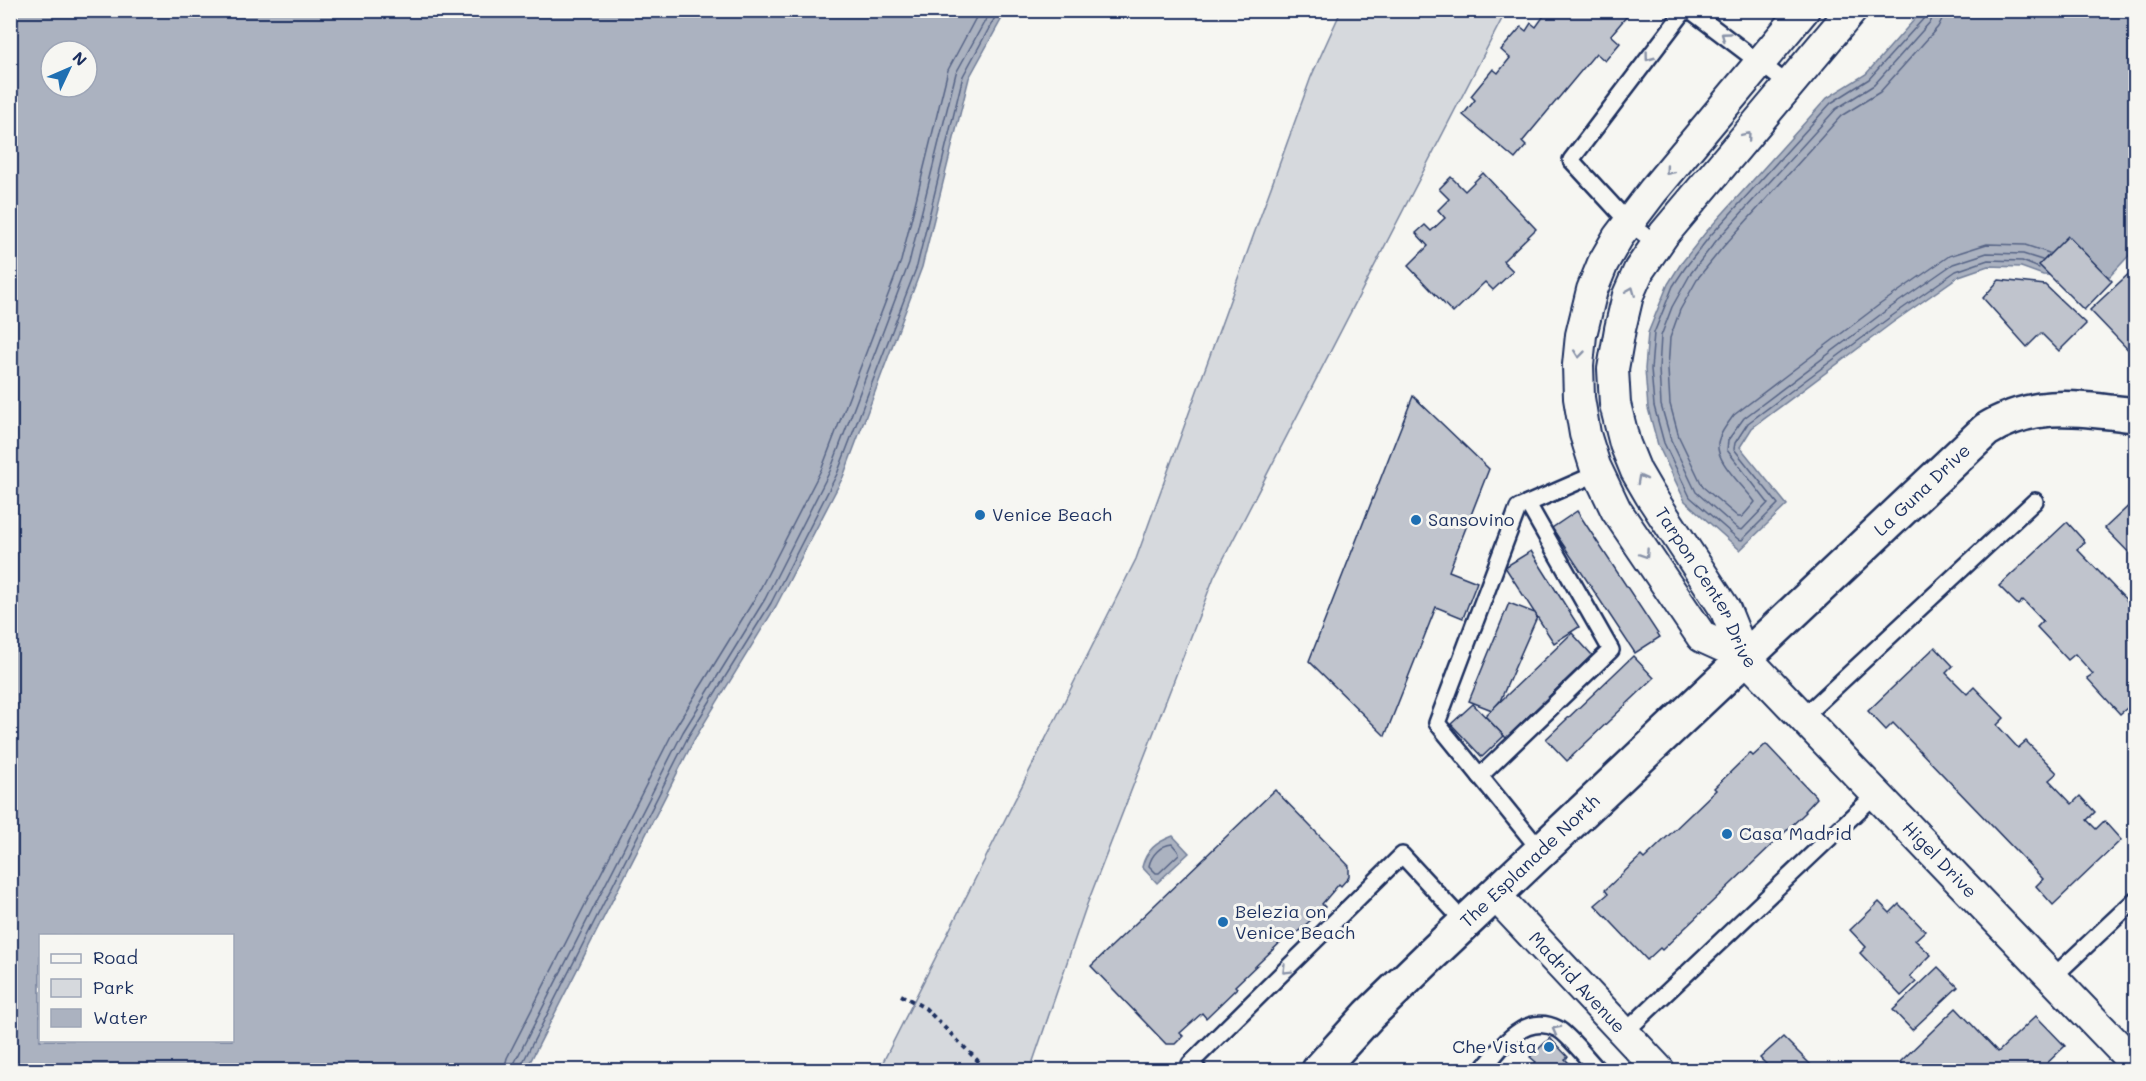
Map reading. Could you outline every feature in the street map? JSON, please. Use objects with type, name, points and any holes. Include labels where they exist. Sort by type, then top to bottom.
[{"type":"street","name":"Tarpon Center Drive","points":[[1744,656],[1725,609],[1636,471],[1625,444],[1615,404],[1613,369],[1628,295],[1640,270],[1657,244],[1852,10]]},
{"type":"street","name":"Tarpon Center Drive","points":[[1744,656],[1702,637],[1616,510],[1598,473],[1585,434],[1579,398],[1578,365],[1581,335],[1592,290],[1603,263],[1628,222],[1803,11]]},
{"type":"street","name":"La Guna Drive","points":[[1744,656],[1972,441],[1998,422],[2036,409],[2055,408],[2076,408],[2136,415]]},
{"type":"street","name":"Higel Drive","points":[[1744,656],[2136,1065]]},
{"type":"street","name":"The Esplanade North","points":[[1319,1071],[1369,1016],[1744,656]]},
{"type":"street","name":"Madrid Avenue","points":[[1495,895],[1659,1071]]},
{"type":"lane","points":[[1657,244],[1628,222],[1571,160],[1685,10]]},
{"type":"lane","points":[[1690,10],[1789,85]]},
{"type":"lane","points":[[1540,850],[1437,723],[1518,508],[1598,473]]},
{"type":"lane","points":[[1803,717],[2035,501]]},
{"type":"lane","points":[[1480,776],[1611,650],[1528,504]]},
{"type":"lane","points":[[1624,1033],[1876,794]]},
{"type":"lane","points":[[1198,1071],[1190,1064],[1402,855],[1465,923]]},
{"type":"lane","points":[[2052,978],[2136,899]]},
{"type":"lane","points":[[1484,1071],[1498,1050],[1523,1027],[1540,1023],[1560,1030],[1598,1071]]},
{"type":"path","points":[[901,995],[926,1008],[987,1071]]},
{"type":"green space","points":[[1341,11],[1506,11],[1214,577],[1086,907],[1030,1070],[879,1070],[1136,559],[1311,77]]},
{"type":"water","points":[[10,11],[1006,11],[969,78],[922,267],[843,477],[776,606],[695,738],[526,1070],[11,1070]]},
{"type":"water","points":[[1922,11],[2135,11],[2135,249],[2110,276],[2043,275],[2021,267],[1988,266],[1959,276],[1752,428],[1740,447],[1787,505],[1740,550],[1685,501],[1658,445],[1648,408],[1645,369],[1648,333],[1668,284],[1706,232],[1827,98],[1866,74]]},
{"type":"water","points":[[1173,836],[1189,853],[1157,883],[1142,867],[1144,861],[1153,847]]},
{"type":"building","points":[[1548,10],[1632,10],[1611,35],[1620,43],[1605,61],[1596,53],[1522,142],[1526,146],[1515,159],[1463,115],[1475,100],[1471,96],[1493,69],[1498,73],[1510,58],[1501,50],[1521,27],[1526,31],[1531,23],[1536,27]]},
{"type":"building","points":[[1483,173],[1536,229],[1503,261],[1513,271],[1493,290],[1485,282],[1453,313],[1408,266],[1428,246],[1416,233],[1425,225],[1431,231],[1445,218],[1438,210],[1449,199],[1439,189],[1451,177],[1465,191]]},
{"type":"building","points":[[2068,236],[2112,281],[2084,310],[2039,265]]},
{"type":"building","points":[[2136,267],[2136,358],[2090,310]]},
{"type":"building","points":[[1999,280],[2045,285],[2086,324],[2059,351],[2041,333],[2027,347],[1983,298]]},
{"type":"building","name":"Sansovino","points":[[1413,396],[1489,469],[1449,571],[1477,582],[1463,618],[1436,607],[1385,736],[1309,661]]},
{"type":"building","points":[[2136,499],[2136,560],[2105,528]]},
{"type":"building","points":[[1577,511],[1660,637],[1635,653],[1552,528]]},
{"type":"building","points":[[2067,522],[2085,542],[2077,549],[2136,610],[2136,717],[2127,708],[2120,714],[2087,678],[2093,674],[2075,654],[2068,660],[2037,627],[2043,621],[2023,600],[2018,605],[1999,586]]},
{"type":"building","points":[[1531,551],[1579,627],[1554,643],[1505,567]]},
{"type":"building","points":[[1509,603],[1535,613],[1537,617],[1500,701],[1492,710],[1469,701]]},
{"type":"building","points":[[1572,633],[1592,655],[1506,738],[1485,716]]},
{"type":"building","points":[[1935,647],[1953,666],[1946,673],[1967,694],[1974,687],[2004,718],[1997,725],[2018,748],[2026,741],[2057,773],[2049,780],[2072,804],[2080,796],[2095,812],[2087,820],[2096,829],[2104,821],[2121,840],[2053,905],[2036,886],[2043,879],[1893,723],[1886,730],[1868,711]]},
{"type":"building","points":[[1633,656],[1654,678],[1567,761],[1546,739]]},
{"type":"building","points":[[1473,704],[1504,736],[1482,757],[1451,724]]},
{"type":"building","name":"Casa Madrid","points":[[1766,744],[1817,798],[1806,812],[1662,950],[1660,948],[1647,960],[1595,905],[1608,894],[1605,890],[1641,856],[1644,859],[1716,790],[1714,788],[1750,753],[1753,756]]},
{"type":"building","name":"Belezia on Venice Beach","points":[[1275,790],[1349,866],[1349,877],[1341,886],[1339,884],[1322,904],[1325,907],[1289,940],[1286,937],[1235,986],[1237,988],[1206,1018],[1202,1013],[1180,1033],[1183,1036],[1175,1044],[1166,1044],[1091,966]]},
{"type":"building","points":[[1879,902],[1890,913],[1899,904],[1925,931],[1915,940],[1931,955],[1910,976],[1916,982],[1901,996],[1860,953],[1866,947],[1850,930]]},
{"type":"building","points":[[1938,967],[1958,987],[1912,1030],[1893,1010]]},
{"type":"building","points":[[1956,1008],[1998,1052],[2036,1016],[2065,1046],[2040,1070],[1908,1070],[1900,1062]]},
{"type":"building","points":[[1783,1037],[1816,1070],[1769,1070],[1771,1069],[1760,1058]]},
{"type":"building","name":"Che Vista","points":[[1550,1038],[1568,1057],[1565,1059],[1576,1070],[1527,1070],[1536,1062],[1530,1057]]},
{"type":"place","name":"Venice Beach","points":[[980,515]]},
{"type":"place","name":"Sansovino","points":[[1416,520]]},
{"type":"place","name":"Casa Madrid","points":[[1727,834]]},
{"type":"place","name":"Belezia on Venice Beach","points":[[1223,922]]},
{"type":"place","name":"Che Vista","points":[[1549,1047]]}]
